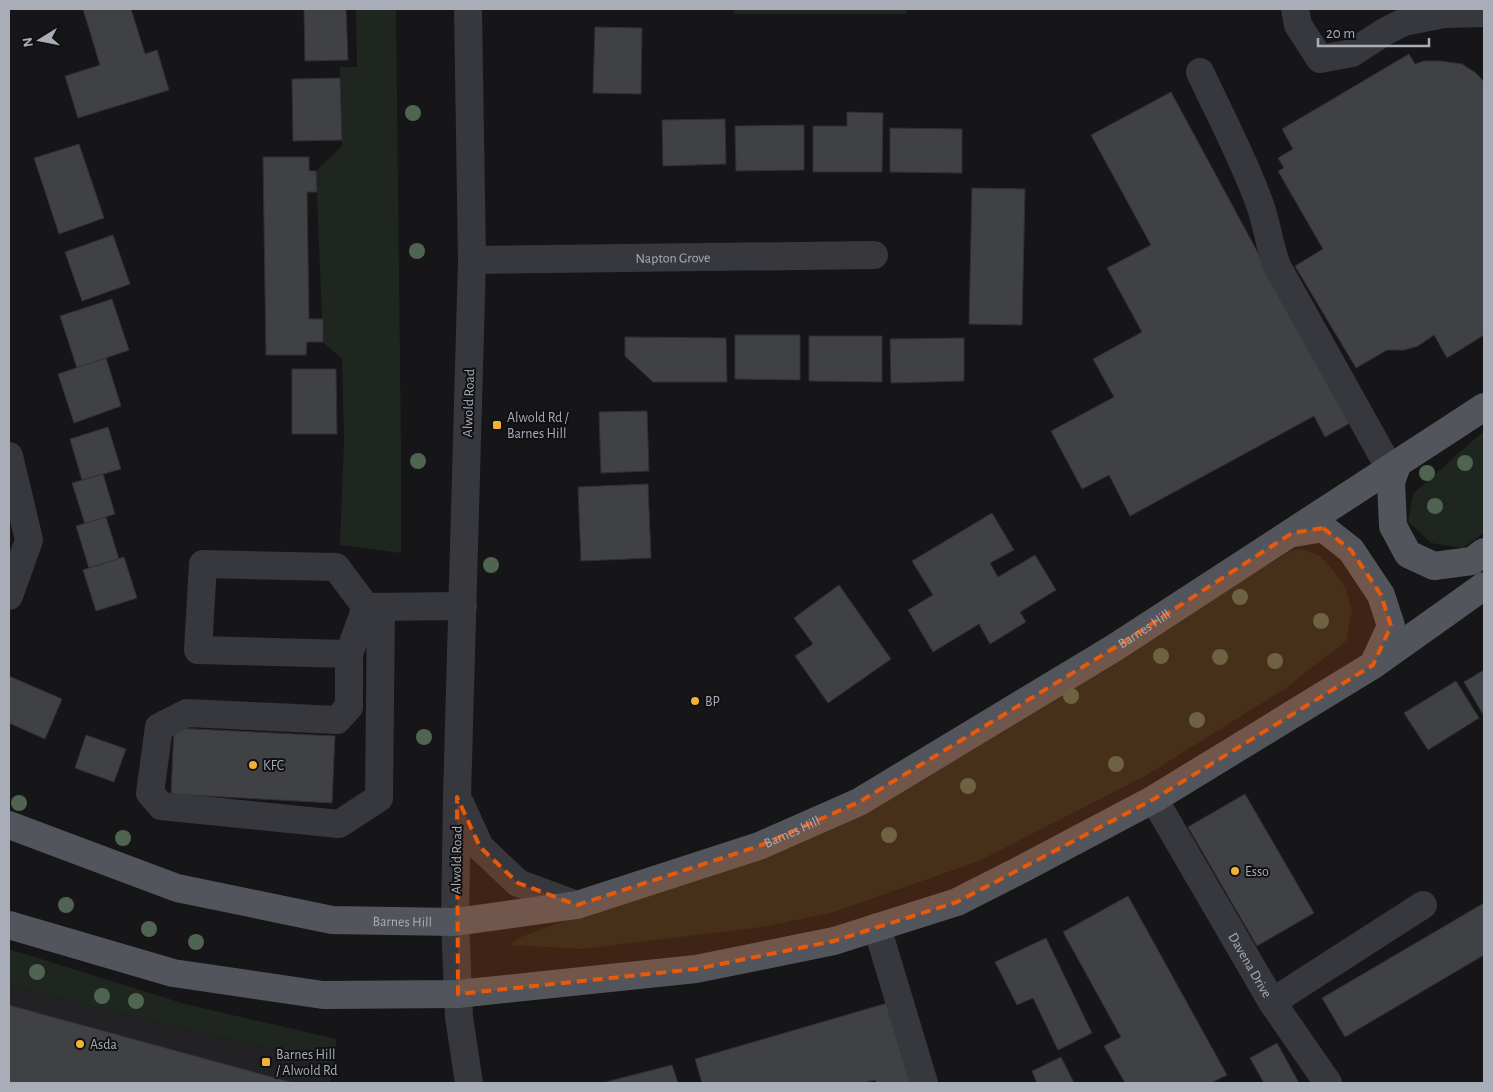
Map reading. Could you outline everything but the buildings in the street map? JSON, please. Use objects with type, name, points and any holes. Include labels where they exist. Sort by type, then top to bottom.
[{"type":"main road","name":"Barnes Hill","points":[[9,825],[177,888],[332,920],[455,922],[577,905],[759,846],[859,802],[1114,648],[1484,407]]},
{"type":"main road","points":[[1394,467],[1391,482],[1394,526],[1408,554],[1434,566],[1472,561],[1484,552]]},
{"type":"main road","points":[[1292,533],[1323,528],[1351,550],[1381,595],[1390,626],[1373,665]]},
{"type":"main road","points":[[9,925],[173,972],[323,995],[458,994],[696,969],[834,941],[957,902],[1022,870],[1154,799],[1373,665],[1484,586]]},
{"type":"street","name":"Alwold Road","points":[[468,9],[472,260],[455,922],[459,1017],[469,1083]]},
{"type":"street","points":[[1296,9],[1298,25],[1320,59],[1352,53],[1404,22],[1444,14],[1478,13]]},
{"type":"street","points":[[1200,72],[1260,203],[1271,250],[1277,266],[1394,467]]},
{"type":"street","name":"Napton Grove","points":[[472,260],[874,256]]},
{"type":"street","points":[[9,456],[29,540],[9,596]]},
{"type":"street","points":[[349,654],[198,650],[203,564],[336,567],[374,606],[379,798],[339,824],[161,806],[150,794],[159,727],[187,714],[337,720],[349,707],[349,654],[374,606]]},
{"type":"street","points":[[374,606],[463,606]]},
{"type":"street","name":"Alwold Road","points":[[457,797],[480,847],[518,884],[577,905]]},
{"type":"street","name":"Davena Drive","points":[[1154,799],[1272,1002],[1423,905]]},
{"type":"street","points":[[877,927],[924,1083]]},
{"type":"street","points":[[1272,1002],[1328,1083]]},
{"type":"highlighted area","points":[[1323,528],[1351,550],[1381,595],[1391,626],[1373,665],[1154,799],[957,902],[834,941],[696,969],[458,994],[457,797],[480,847],[518,883],[577,905],[759,846],[859,802],[1114,648],[1292,533]]},
{"type":"shaded area","points":[[356,9],[396,9],[401,553],[340,545],[344,439],[342,359],[323,342],[316,171],[342,146],[340,67],[357,67]]},
{"type":"shaded area","points":[[734,9],[907,9],[907,14],[734,14]]},
{"type":"shaded area","points":[[1484,431],[1484,533],[1463,548],[1431,543],[1408,521],[1413,494]]},
{"type":"shaded area","points":[[1302,549],[1320,556],[1345,587],[1352,610],[1346,641],[1286,688],[1145,776],[979,861],[831,913],[762,927],[582,949],[509,945],[521,937],[553,925],[755,861],[1076,683],[1290,551]]},
{"type":"shaded area","points":[[9,949],[185,1004],[336,1039],[335,1065],[9,986]]},
{"type":"shaded area","points":[[9,986],[335,1065],[330,1083],[9,1083]]},
{"type":"place","name":"Alwold Rd / Barnes Hill","points":[[497,425]]},
{"type":"place","name":"BP","points":[[695,701]]},
{"type":"place","name":"KFC","points":[[253,765]]},
{"type":"place","name":"Esso","points":[[1235,871]]},
{"type":"place","name":"Asda","points":[[80,1044]]},
{"type":"place","name":"Barnes Hill / Alwold Rd","points":[[266,1062]]}]
